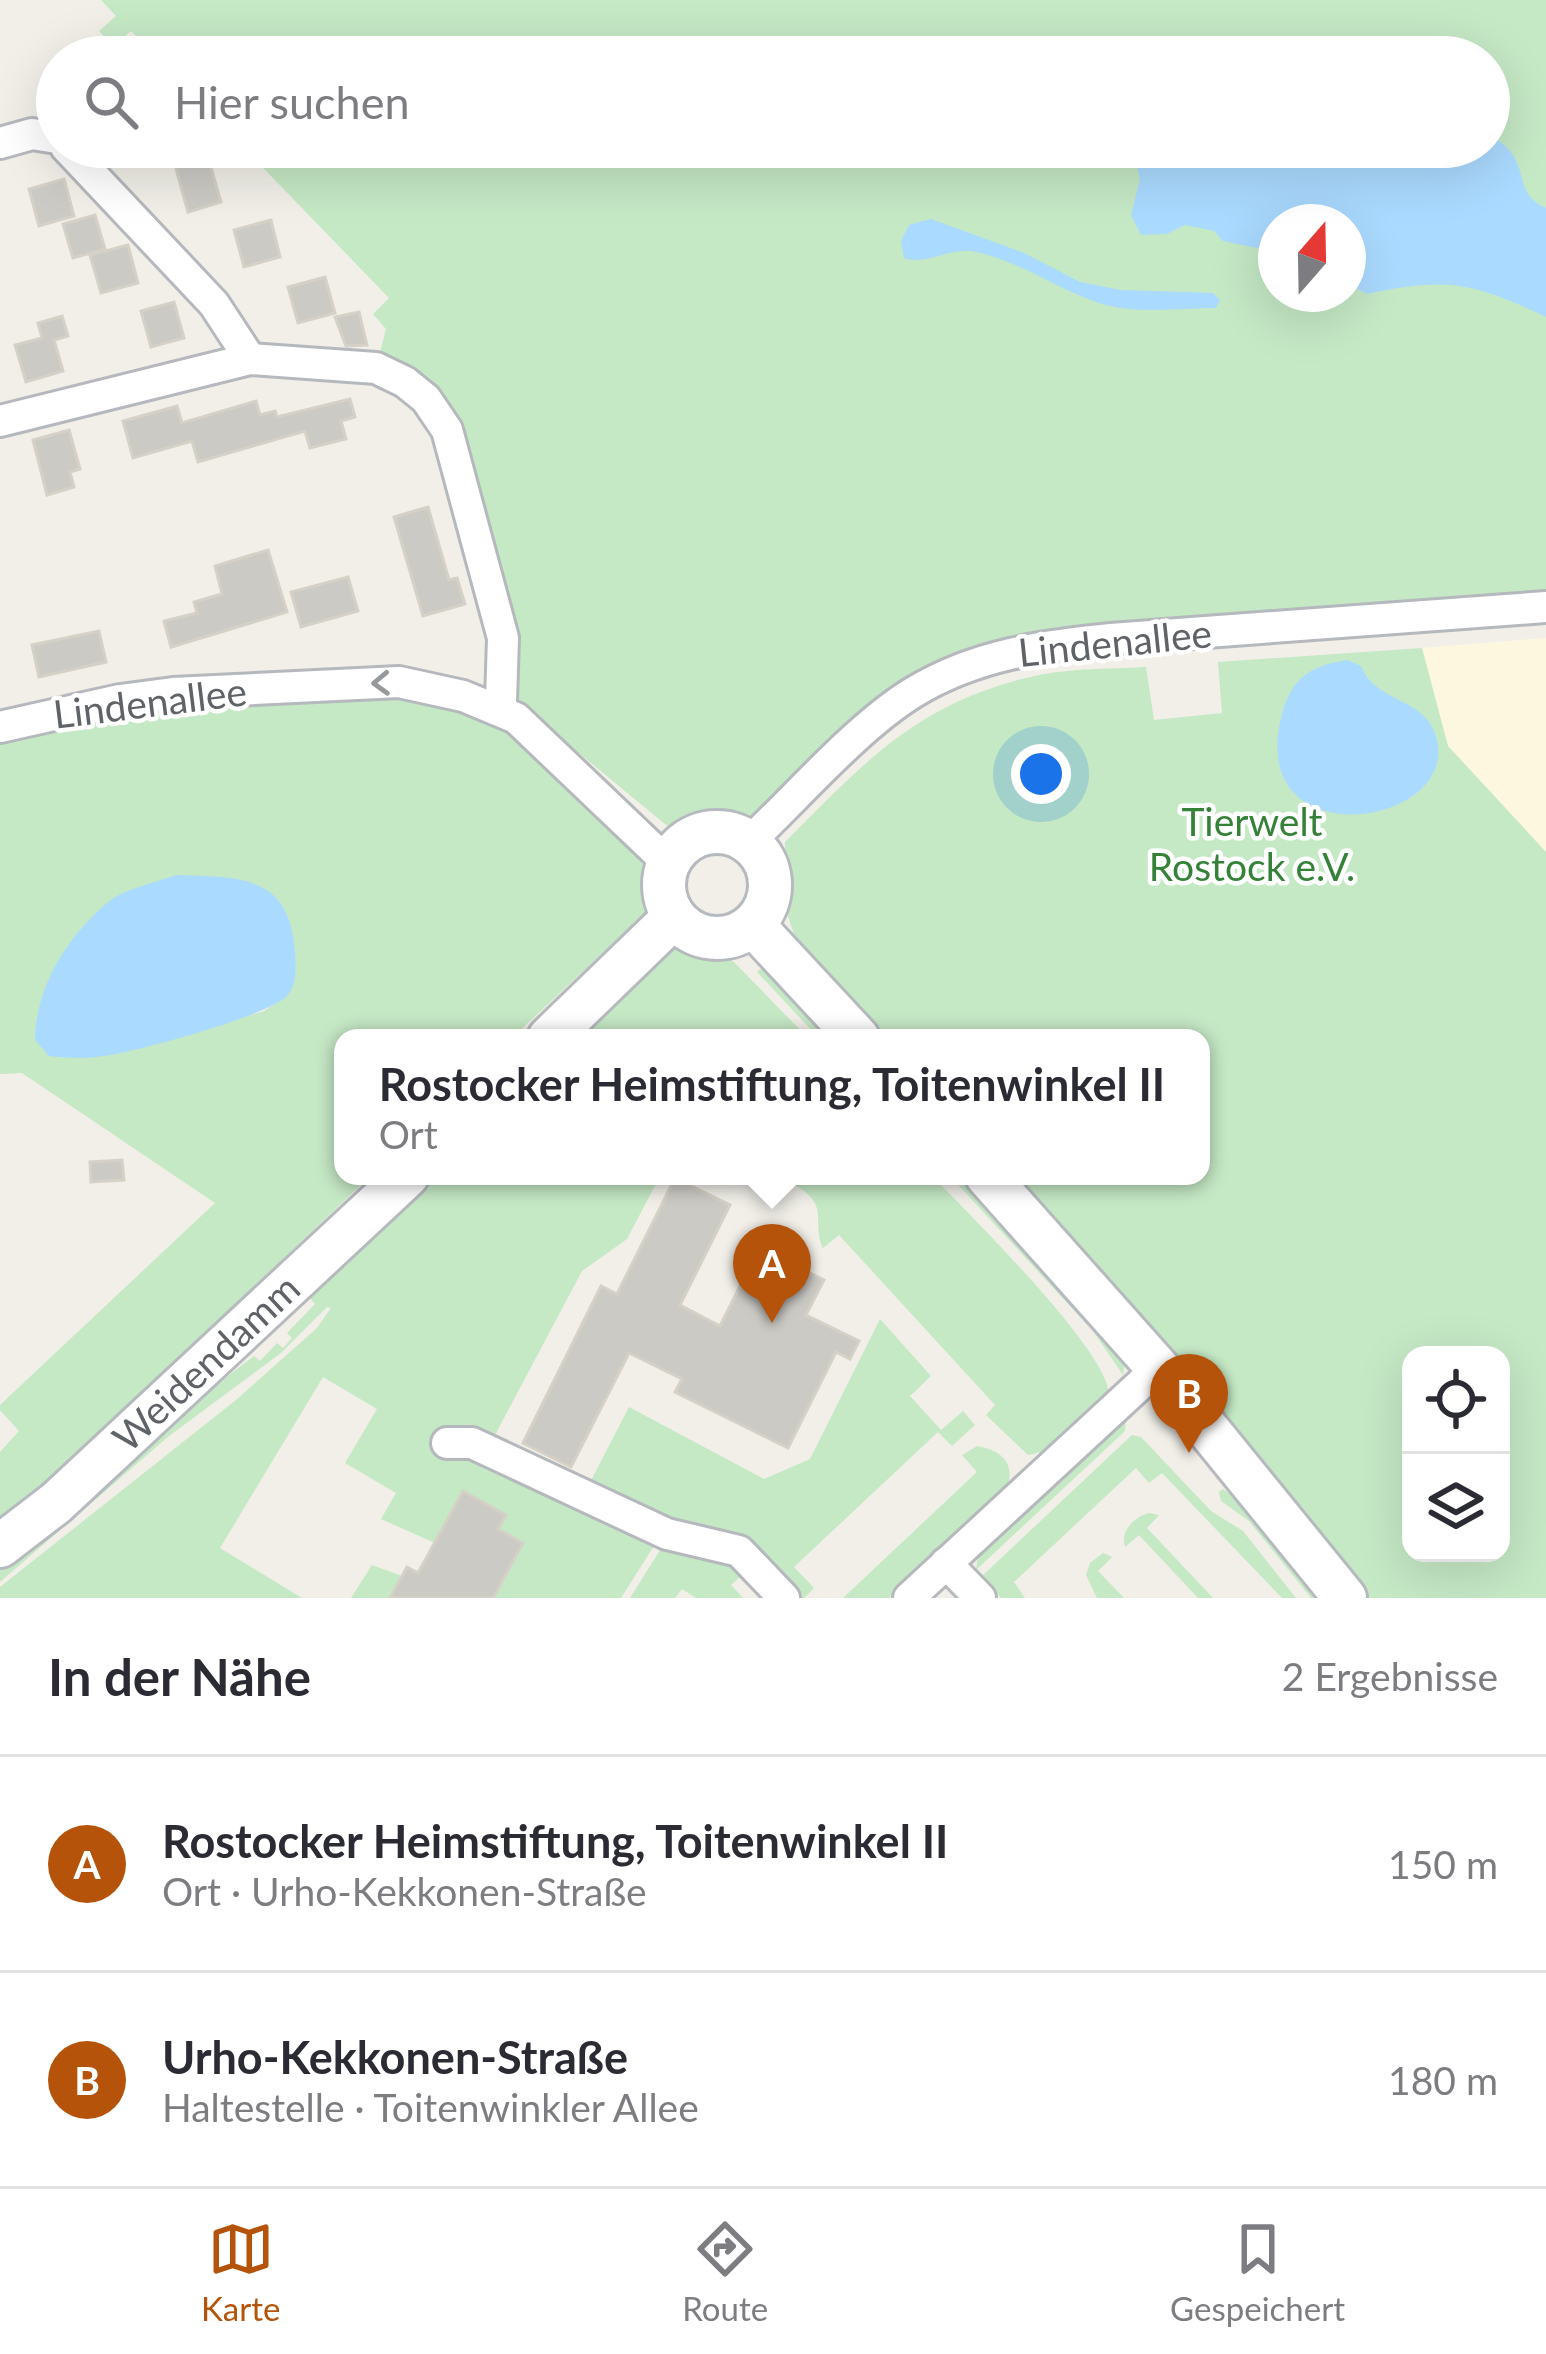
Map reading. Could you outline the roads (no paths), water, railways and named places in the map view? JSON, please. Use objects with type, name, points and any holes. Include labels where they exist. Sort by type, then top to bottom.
[{"type":"street","points":[[0,143],[36,135]]},
{"type":"street","points":[[86,168],[214,304],[250,359]]},
{"type":"street","points":[[0,421],[250,359],[376,368],[405,382],[426,399],[447,430],[503,638],[501,700],[495,708]]},
{"type":"street","name":"Lindenallee","points":[[749,842],[912,693],[1002,654],[1111,639],[1546,607]]},
{"type":"street","name":"Lindenallee","points":[[0,727],[173,693],[399,682],[429,687],[516,718],[668,863]]},
{"type":"street","points":[[711,832],[749,842],[760,854],[771,883],[770,898],[753,925],[731,938],[693,933],[665,900],[668,863],[686,842],[711,832]]},
{"type":"street","points":[[558,1029],[674,916]]},
{"type":"street","points":[[753,925],[850,1029]]},
{"type":"street","name":"Weidendamm","points":[[0,1546],[56,1503],[397,1185]]},
{"type":"street","points":[[994,1185],[1158,1368],[1345,1598]]},
{"type":"street","points":[[909,1598],[1158,1368]]},
{"type":"street","points":[[447,1443],[472,1443],[667,1534],[739,1551],[784,1598]]},
{"type":"street","points":[[946,1563],[980,1598]]},
{"type":"water","points":[[1510,152],[1528,193],[1546,208],[1546,317],[1498,296],[1459,286],[1366,293],[1366,204],[1258,204],[1258,248],[1223,241],[1214,231],[1185,225],[1167,234],[1141,235],[1131,215],[1140,179],[1137,168],[1510,168]]},
{"type":"water","points":[[931,219],[1024,253],[1080,282],[1121,290],[1213,293],[1220,300],[1216,308],[1124,308],[1096,302],[976,252],[904,258],[901,241],[909,225]]},
{"type":"water","points":[[1347,660],[1361,666],[1376,686],[1428,720],[1434,731],[1437,764],[1421,790],[1392,807],[1357,814],[1323,810],[1294,793],[1279,762],[1282,714],[1297,682],[1313,670]]},
{"type":"water","points":[[176,875],[240,880],[272,894],[291,926],[296,970],[290,992],[254,1013],[171,1041],[97,1057],[49,1056],[35,1040],[37,1020],[47,983],[66,948],[114,898]]},
{"type":"place","name":"Rostocker Heimstiftung, Toitenwinkel II","points":[[772,1323]]},
{"type":"place","name":"Urho-Kekkonen-Straße","points":[[1189,1453]]},
{"type":"park label","name":"Tierwelt Rostock e.V.","points":[[1252,844]]}]
